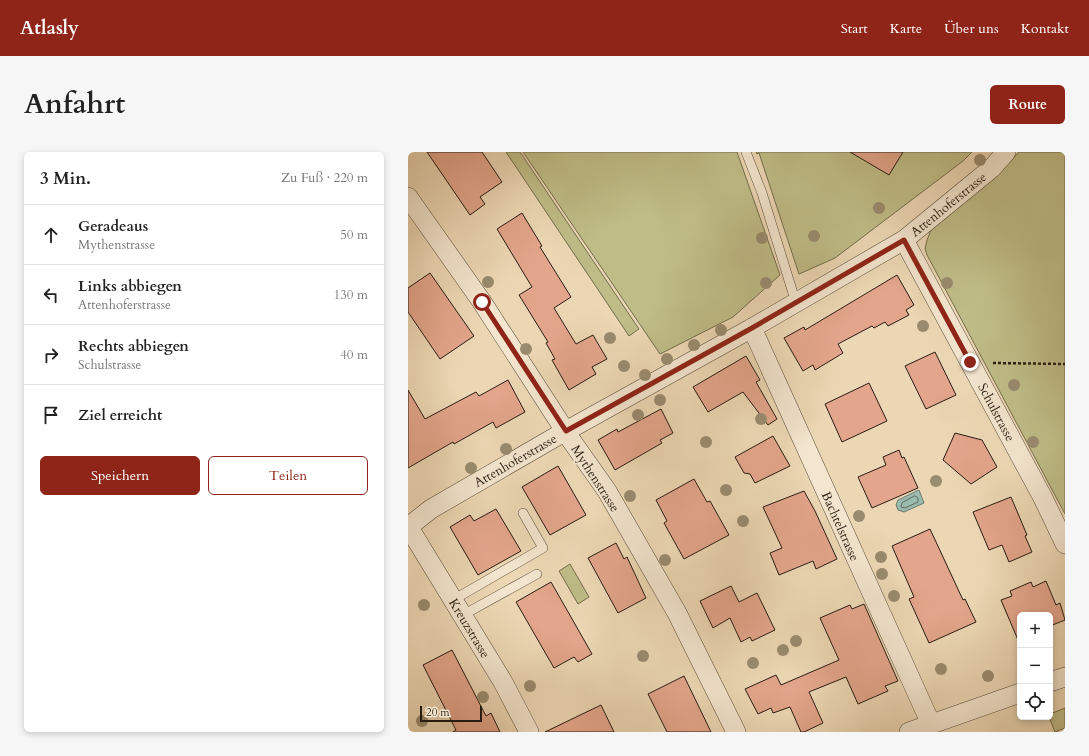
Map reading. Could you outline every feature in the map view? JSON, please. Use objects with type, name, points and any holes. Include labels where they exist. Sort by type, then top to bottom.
[{"type":"street","name":"Attenhoferstrasse","points":[[408,527],[431,509],[566,431],[796,303],[904,240],[992,168],[1006,152]]},
{"type":"street","name":"Mythenstrasse","points":[[408,197],[482,302],[607,491],[677,613],[736,732]]},
{"type":"street","name":"Schulstrasse","points":[[904,240],[1043,498],[1065,544]]},
{"type":"street","name":"Bachtelstrasse","points":[[752,328],[931,724]]},
{"type":"street","name":"Kreuzstrasse","points":[[408,527],[503,682],[529,732]]},
{"type":"street","points":[[1053,681],[1065,677]]},
{"type":"street","points":[[909,732],[1017,694]]},
{"type":"lane","points":[[746,152],[762,193],[796,303]]},
{"type":"lane","points":[[458,608],[543,548],[523,513]]},
{"type":"lane","points":[[458,608],[537,574]]},
{"type":"path","points":[[970,362],[1065,364]]},
{"type":"shaded area","points":[[506,152],[520,152],[639,329],[629,336]]},
{"type":"shaded area","points":[[523,152],[737,152],[780,275],[733,317],[660,354]]},
{"type":"shaded area","points":[[756,152],[972,152],[963,161],[835,258],[799,274],[759,153],[757,154]]},
{"type":"shaded area","points":[[1019,152],[1065,152],[1065,514],[925,249],[931,230],[999,173]]},
{"type":"shaded area","points":[[570,564],[589,597],[578,604],[559,571]]},
{"type":"shaded area","points":[[1065,708],[1065,728],[1055,732],[1050,720],[1053,720],[1053,713]]},
{"type":"water","points":[[919,490],[924,503],[904,512],[898,510],[896,505],[898,500]]},
{"type":"building","points":[[427,152],[482,152],[502,182],[480,197],[485,204],[470,215]]},
{"type":"building","points":[[850,152],[903,152],[889,175]]},
{"type":"building","points":[[522,213],[542,246],[540,247],[571,297],[554,308],[576,344],[593,335],[607,359],[592,367],[596,374],[569,390],[552,360],[555,359],[546,343],[548,342],[519,295],[532,287],[497,229]]},
{"type":"building","points":[[430,273],[474,336],[440,359],[408,312],[408,288]]},
{"type":"building","points":[[897,275],[914,305],[906,310],[909,315],[888,326],[885,322],[874,328],[872,326],[838,344],[843,353],[815,370],[813,365],[803,371],[784,338],[804,327],[805,330]]},
{"type":"building","points":[[935,352],[956,395],[926,409],[905,366]]},
{"type":"building","points":[[746,356],[760,380],[756,382],[777,419],[768,425],[743,392],[708,412],[693,387]]},
{"type":"building","points":[[508,380],[525,412],[496,428],[493,422],[454,444],[453,442],[408,468],[408,390],[425,419],[476,392],[479,396]]},
{"type":"building","points":[[869,383],[887,421],[842,442],[825,404]]},
{"type":"building","points":[[661,409],[673,433],[660,440],[662,443],[615,470],[598,440],[617,429],[618,432]]},
{"type":"building","points":[[955,433],[982,440],[997,467],[971,484],[943,460]]},
{"type":"building","points":[[773,436],[790,466],[755,483],[750,474],[744,473],[735,457]]},
{"type":"building","points":[[899,450],[902,458],[904,457],[918,488],[872,508],[858,477],[886,465],[883,457]]},
{"type":"building","points":[[558,466],[586,515],[550,535],[522,487]]},
{"type":"building","points":[[694,479],[707,502],[710,501],[729,535],[684,559],[664,523],[667,521],[656,500]]},
{"type":"building","points":[[804,491],[837,559],[816,569],[813,561],[779,575],[770,553],[782,548],[763,507]]},
{"type":"building","points":[[1011,497],[1027,535],[1025,536],[1032,552],[1009,562],[1002,545],[989,550],[973,512]]},
{"type":"building","points":[[496,509],[521,551],[478,575],[450,527],[470,515],[474,521]]},
{"type":"building","points":[[930,529],[963,600],[965,599],[976,622],[929,643],[909,599],[914,597],[892,546]]},
{"type":"building","points":[[616,543],[624,559],[627,557],[646,598],[618,613],[588,558]]},
{"type":"building","points":[[1046,581],[1056,605],[1060,603],[1065,620],[1053,625],[1053,612],[1017,612],[1017,638],[1001,600],[1012,596],[1010,591],[1031,582],[1033,587]]},
{"type":"building","points":[[551,582],[592,654],[578,662],[574,657],[554,668],[516,602]]},
{"type":"building","points":[[731,586],[739,602],[757,593],[775,630],[752,641],[750,637],[741,642],[730,618],[713,628],[700,601]]},
{"type":"building","points":[[864,604],[898,681],[885,686],[888,691],[858,704],[846,677],[809,692],[823,723],[804,732],[801,732],[790,707],[773,713],[771,708],[758,714],[745,689],[776,675],[781,685],[839,660],[820,618],[850,605],[852,609]]},
{"type":"building","points":[[452,650],[486,716],[491,713],[500,732],[453,732],[456,730],[423,665]]},
{"type":"building","points":[[684,676],[711,732],[667,732],[648,694]]},
{"type":"building","points":[[601,705],[614,732],[545,732]]},
{"type":"route","points":[[482,302],[566,431],[752,328],[904,240],[970,362]]}]
